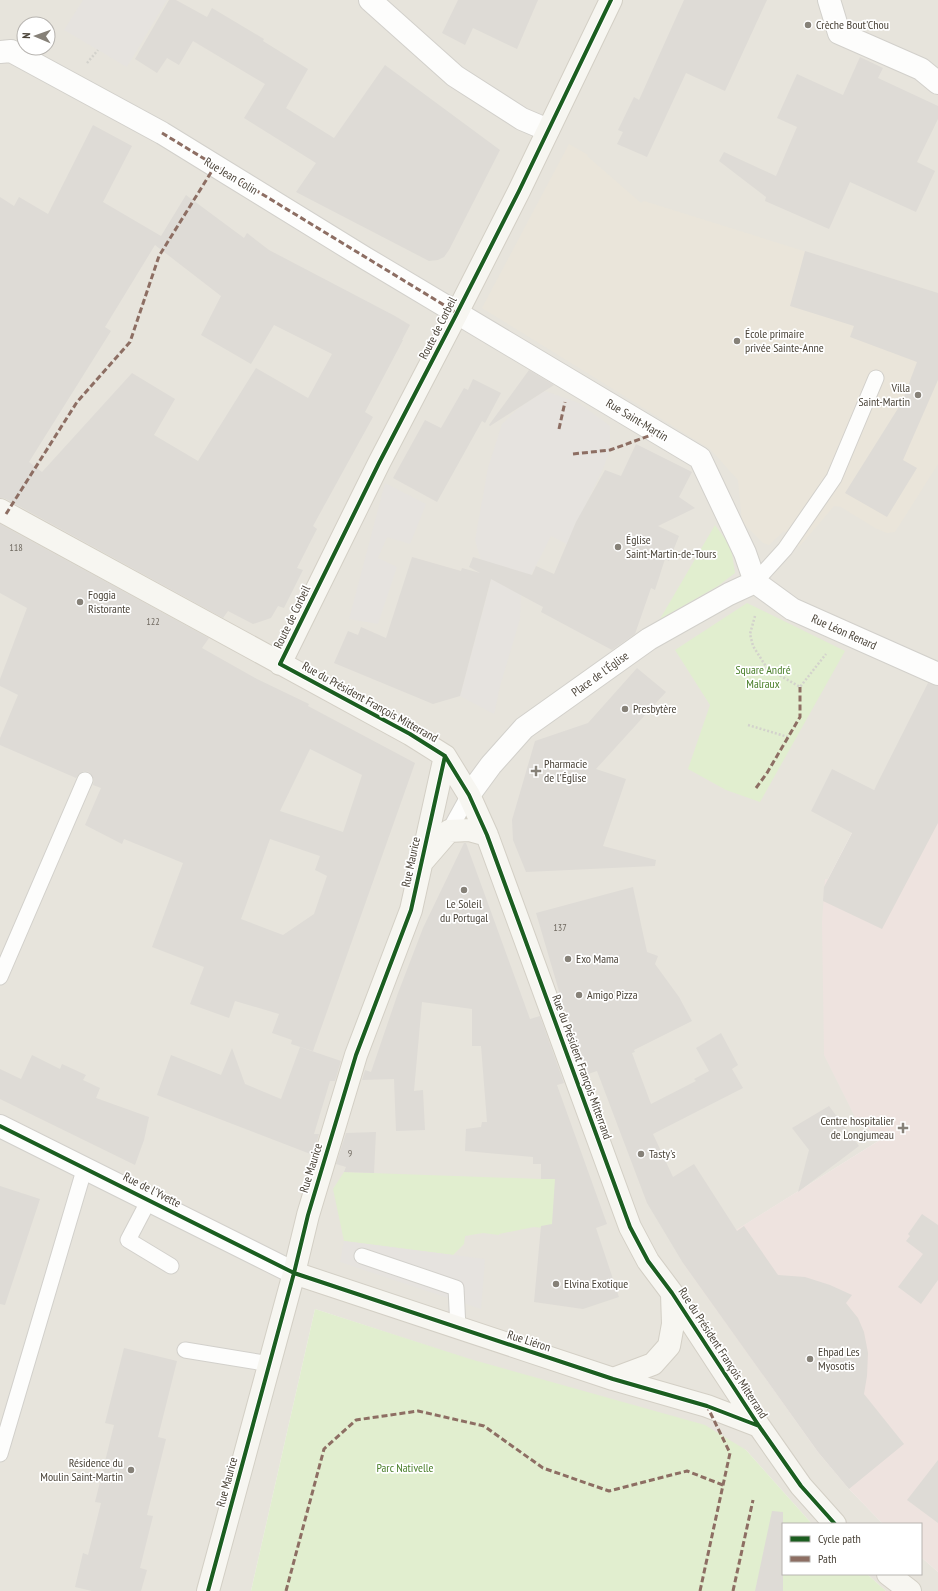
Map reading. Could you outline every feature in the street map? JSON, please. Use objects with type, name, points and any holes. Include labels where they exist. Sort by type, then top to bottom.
[{"type":"main road","name":"Route de Corbeil","points":[[280,664],[379,462],[457,313],[611,0]]},
{"type":"main road","name":"Rue du Président François Mitterrand","points":[[0,510],[410,734],[445,756],[469,796],[486,835],[630,1227],[648,1261],[672,1293],[759,1426],[801,1486],[835,1523]]},
{"type":"main road","name":"Rue Maurice","points":[[208,1591],[270,1364],[308,1215],[356,1056],[411,910],[445,756]]},
{"type":"main road","points":[[449,831],[469,830],[486,835]]},
{"type":"main road","name":"Rue Maurice","points":[[421,863],[449,831]]},
{"type":"main road","name":"Rue Liéron","points":[[294,1273],[613,1379],[707,1406],[759,1426]]},
{"type":"main road","points":[[613,1379],[653,1364],[668,1346],[673,1324],[672,1293]]},
{"type":"main road","points":[[889,1575],[910,1591]]},
{"type":"street","points":[[370,0],[454,76],[522,118],[548,130]]},
{"type":"street","points":[[828,0],[839,33],[921,69],[938,83]]},
{"type":"street","name":"Rue Jean Colin","points":[[0,52],[11,51],[162,133],[457,313]]},
{"type":"street","name":"Rue Saint-Martin","points":[[457,313],[700,458],[745,553],[755,582]]},
{"type":"street","name":"Rue Léon Renard","points":[[755,582],[792,609],[938,674]]},
{"type":"street","name":"Place de l'Église","points":[[469,796],[491,765],[524,728],[649,639],[729,594],[755,582]]},
{"type":"street","name":"Rue de l'Yvette","points":[[0,1126],[85,1167],[294,1273]]},
{"type":"lane","points":[[755,582],[785,549],[834,478],[876,378]]},
{"type":"lane","points":[[0,977],[85,780]]},
{"type":"lane","points":[[449,831],[469,796]]},
{"type":"lane","points":[[0,1454],[85,1167]]},
{"type":"lane","points":[[149,1200],[128,1240],[171,1266]]},
{"type":"lane","points":[[362,1256],[456,1288],[458,1328]]},
{"type":"lane","points":[[185,1350],[270,1364]]},
{"type":"path","points":[[753,646],[767,668],[800,687],[827,654]]},
{"type":"path","points":[[748,726],[788,737]]},
{"type":"shaded area","points":[[0,0],[938,0],[938,694],[874,790],[828,879],[855,1117],[880,1140],[684,1263],[818,1452],[849,1489],[882,1523],[811,1523],[746,1450],[315,1309],[251,1591],[0,1591]]},
{"type":"shaded area","points":[[83,0],[167,0],[127,67],[64,30]]},
{"type":"shaded area","name":"École primaire privée Sainte-Anne","points":[[569,144],[588,155],[587,156],[641,203],[644,201],[938,293],[938,464],[895,532],[887,533],[875,528],[841,507],[834,506],[799,547],[784,531],[769,545],[763,543],[742,522],[738,480],[710,449],[482,308]]},
{"type":"shaded area","points":[[545,391],[579,403],[610,426],[610,450],[603,469],[567,544],[551,536],[521,595],[520,619],[500,686],[494,714],[460,696],[492,577],[481,560],[475,540],[488,468],[502,424],[519,408]]},
{"type":"shaded area","points":[[385,483],[426,504],[410,544],[387,537],[378,558],[397,567],[378,624],[349,619]]},
{"type":"shaded area","name":"Centre hospitalier de Longjumeau","points":[[938,694],[938,1572],[922,1558],[922,1523],[882,1523],[849,1489],[818,1452],[683,1263],[880,1140],[855,1117],[824,1055],[822,922],[825,879],[828,879],[852,833]]},
{"type":"shaded area","points":[[344,1241],[485,1259],[481,1309],[340,1262]]},
{"type":"shaded area","points":[[922,1558],[938,1572],[938,1591],[886,1591],[868,1575],[922,1575]]},
{"type":"green space","points":[[715,525],[731,547],[735,573],[718,586],[660,619]]},
{"type":"green space","name":"Square André Malraux","points":[[747,603],[845,651],[760,802],[726,790],[688,769],[710,705],[675,650]]},
{"type":"green space","points":[[344,1172],[541,1179],[560,1175],[552,1229],[534,1227],[499,1235],[483,1233],[465,1236],[464,1244],[453,1255],[344,1241],[333,1189]]},
{"type":"green space","name":"Parc Nativelle","points":[[315,1309],[470,1359],[705,1425],[746,1450],[811,1523],[782,1523],[782,1575],[868,1575],[886,1591],[251,1591]]},
{"type":"building","points":[[169,0],[176,0],[207,17],[212,8],[264,39],[263,41],[308,69],[286,108],[334,138],[385,65],[500,150],[444,257],[438,260],[429,261],[296,192],[316,163],[244,118],[265,84],[193,41],[179,65],[167,58],[157,73],[135,59]]},
{"type":"building","points":[[458,0],[538,0],[517,49],[473,28],[465,45],[442,33]]},
{"type":"building","points":[[684,0],[767,0],[725,91],[686,73],[647,157],[617,144],[623,132],[618,130],[634,97],[639,100]]},
{"type":"building","points":[[860,57],[883,68],[878,78],[938,106],[938,119],[917,162],[935,171],[916,212],[850,182],[829,229],[765,201],[766,197],[719,161],[724,152],[776,176],[797,127],[777,118],[797,74],[843,95]]},
{"type":"building","points":[[93,125],[132,146],[103,202],[161,236],[186,195],[244,238],[247,233],[269,250],[410,325],[365,412],[373,417],[313,526],[317,529],[297,568],[303,570],[284,608],[278,606],[271,618],[253,624],[228,611],[223,618],[6,499],[0,498],[0,197],[14,206],[19,197],[48,214]],"holes":[[[155,245],[221,296],[201,335],[251,364],[274,325],[332,354],[308,398],[256,368],[198,461],[154,435],[175,399],[132,373],[42,472],[29,462],[111,331],[105,327]]]},
{"type":"building","points":[[805,251],[938,293],[938,380],[903,460],[917,468],[887,517],[845,493],[902,402],[917,362],[850,337],[854,326],[790,306]]},
{"type":"building","points":[[529,370],[554,385],[490,426],[489,425]]},
{"type":"building","points":[[473,379],[501,393],[485,423],[482,421],[437,502],[393,478],[425,420],[441,428],[464,388],[468,390]]},
{"type":"building","points":[[636,444],[692,472],[679,497],[695,508],[658,526],[679,536],[669,561],[665,559],[655,590],[651,588],[635,634],[612,650],[541,612],[543,607],[491,579],[460,696],[433,704],[334,663],[348,631],[358,635],[361,627],[386,638],[412,557],[461,571],[462,568],[480,573],[469,567],[473,557],[532,575],[536,566],[554,574],[576,522],[605,470],[621,476]]},
{"type":"building","points":[[0,524],[209,638],[202,648],[257,679],[309,704],[308,706],[415,763],[313,1051],[291,1044],[292,1040],[272,1033],[279,1014],[235,1001],[229,1018],[190,1004],[204,967],[152,947],[183,863],[124,839],[122,844],[85,825],[101,788],[93,785],[94,779],[89,772],[84,771],[76,778],[0,745],[0,738],[18,695],[0,686],[0,679],[27,608],[0,593]],"holes":[[[310,749],[362,775],[343,832],[280,811]],[[270,839],[320,856],[315,870],[327,876],[314,914],[283,935],[241,919]]]},
{"type":"building","points":[[637,668],[666,692],[596,769],[626,779],[603,846],[656,860],[655,866],[526,872],[513,840],[512,820],[535,741],[588,723]]},
{"type":"building","points":[[928,683],[938,686],[938,823],[882,929],[823,901],[824,887],[852,833],[811,811],[832,769],[874,790]]},
{"type":"building","points":[[464,843],[466,843],[530,1019],[540,1016],[564,1083],[557,1085],[607,1224],[596,1228],[619,1297],[583,1309],[534,1302],[541,1226],[552,1224],[555,1179],[541,1179],[541,1164],[533,1164],[533,1157],[465,1151],[466,1129],[481,1127],[482,1122],[487,1122],[481,1046],[472,1046],[472,1009],[422,1002],[414,1091],[423,1090],[425,1130],[396,1131],[394,1079],[362,1080],[365,1070],[371,1072],[398,993],[423,928]]},
{"type":"building","points":[[633,887],[647,952],[658,956],[655,964],[679,997],[692,1021],[634,1050],[635,1052],[632,1053],[651,1104],[696,1081],[694,1079],[709,1071],[696,1048],[721,1033],[738,1065],[732,1069],[743,1088],[653,1134],[673,1177],[694,1164],[737,1231],[744,1226],[778,1275],[805,1277],[830,1285],[852,1295],[846,1303],[858,1318],[864,1332],[868,1353],[867,1376],[864,1394],[904,1444],[849,1489],[818,1452],[683,1263],[647,1203],[597,1071],[588,1074],[564,1008],[536,913]]},
{"type":"building","points":[[300,1047],[341,1061],[335,1081],[330,1081],[314,1134],[319,1134],[313,1155],[157,1095],[171,1055],[221,1075],[232,1048],[245,1084],[281,1099]]},
{"type":"building","points":[[32,1055],[60,1069],[62,1064],[86,1075],[83,1080],[100,1088],[96,1098],[149,1117],[144,1140],[135,1165],[0,1099],[0,1069],[21,1079]]},
{"type":"building","points":[[829,1106],[859,1146],[798,1192],[809,1150],[792,1128]]},
{"type":"building","points":[[376,1132],[374,1173],[344,1172],[346,1167],[336,1164],[346,1133]]},
{"type":"building","points":[[0,1186],[40,1199],[5,1305],[0,1304]]},
{"type":"building","points":[[922,1214],[938,1225],[938,1280],[921,1304],[898,1287],[923,1254],[906,1241],[910,1236],[908,1234]]},
{"type":"building","name":"Résidence du Moulin Saint-Martin","points":[[124,1348],[177,1361],[158,1437],[166,1439],[147,1515],[153,1516],[140,1568],[147,1570],[141,1591],[92,1591],[75,1587],[83,1553],[88,1555],[101,1503],[95,1502],[114,1425],[105,1423]]},
{"type":"building","points":[[938,1460],[938,1523],[907,1500]]},
{"type":"building","points":[[772,1511],[783,1512],[783,1591],[755,1591]]},
{"type":"marked path","points":[[162,133],[457,313]]},
{"type":"marked path","points":[[6,514],[77,402],[130,342],[159,256],[215,166]]},
{"type":"marked path","points":[[559,429],[565,402]]},
{"type":"marked path","points":[[573,454],[610,450],[657,433]]},
{"type":"marked path","points":[[756,788],[767,773],[800,717],[800,687]]},
{"type":"marked path","points":[[700,1591],[730,1453],[707,1406]]},
{"type":"marked path","points":[[286,1591],[324,1449],[356,1420],[418,1411],[484,1426],[543,1468],[609,1491],[687,1471],[723,1485]]},
{"type":"marked path","points":[[733,1591],[753,1500]]},
{"type":"cycle path","points":[[611,0],[519,191],[379,463],[280,664],[410,734],[445,756],[469,795],[487,835],[630,1227],[648,1261],[672,1293],[759,1426],[801,1486],[834,1523]]},
{"type":"cycle path","points":[[208,1591],[294,1273],[308,1215],[356,1055],[411,910],[445,756]]},
{"type":"cycle path","points":[[0,1126],[294,1273],[613,1379],[707,1406],[759,1426]]},
{"type":"place","name":"Crèche Bout'Chou","points":[[808,25]]},
{"type":"place","name":"École primaire privée Sainte-Anne","points":[[737,341]]},
{"type":"place","name":"Villa Saint-Martin","points":[[918,395]]},
{"type":"place","name":"Église Saint-Martin-de-Tours","points":[[618,547]]},
{"type":"place","name":"Foggia Ristorante","points":[[80,602]]},
{"type":"place","name":"Presbytère","points":[[625,709]]},
{"type":"place","name":"Pharmacie de l'Église","points":[[536,771]]},
{"type":"place","name":"Le Soleil du Portugal","points":[[464,890]]},
{"type":"place","name":"Exo Mama","points":[[568,959]]},
{"type":"place","name":"Amigo Pizza","points":[[579,995]]},
{"type":"place","name":"Centre hospitalier de Longjumeau","points":[[903,1128]]},
{"type":"place","name":"Tasty's","points":[[641,1154]]},
{"type":"place","name":"Elvina Exotique","points":[[556,1284]]},
{"type":"place","name":"Ehpad Les Myosotis","points":[[810,1359]]},
{"type":"place","name":"Résidence du Moulin Saint-Martin","points":[[131,1470]]}]
